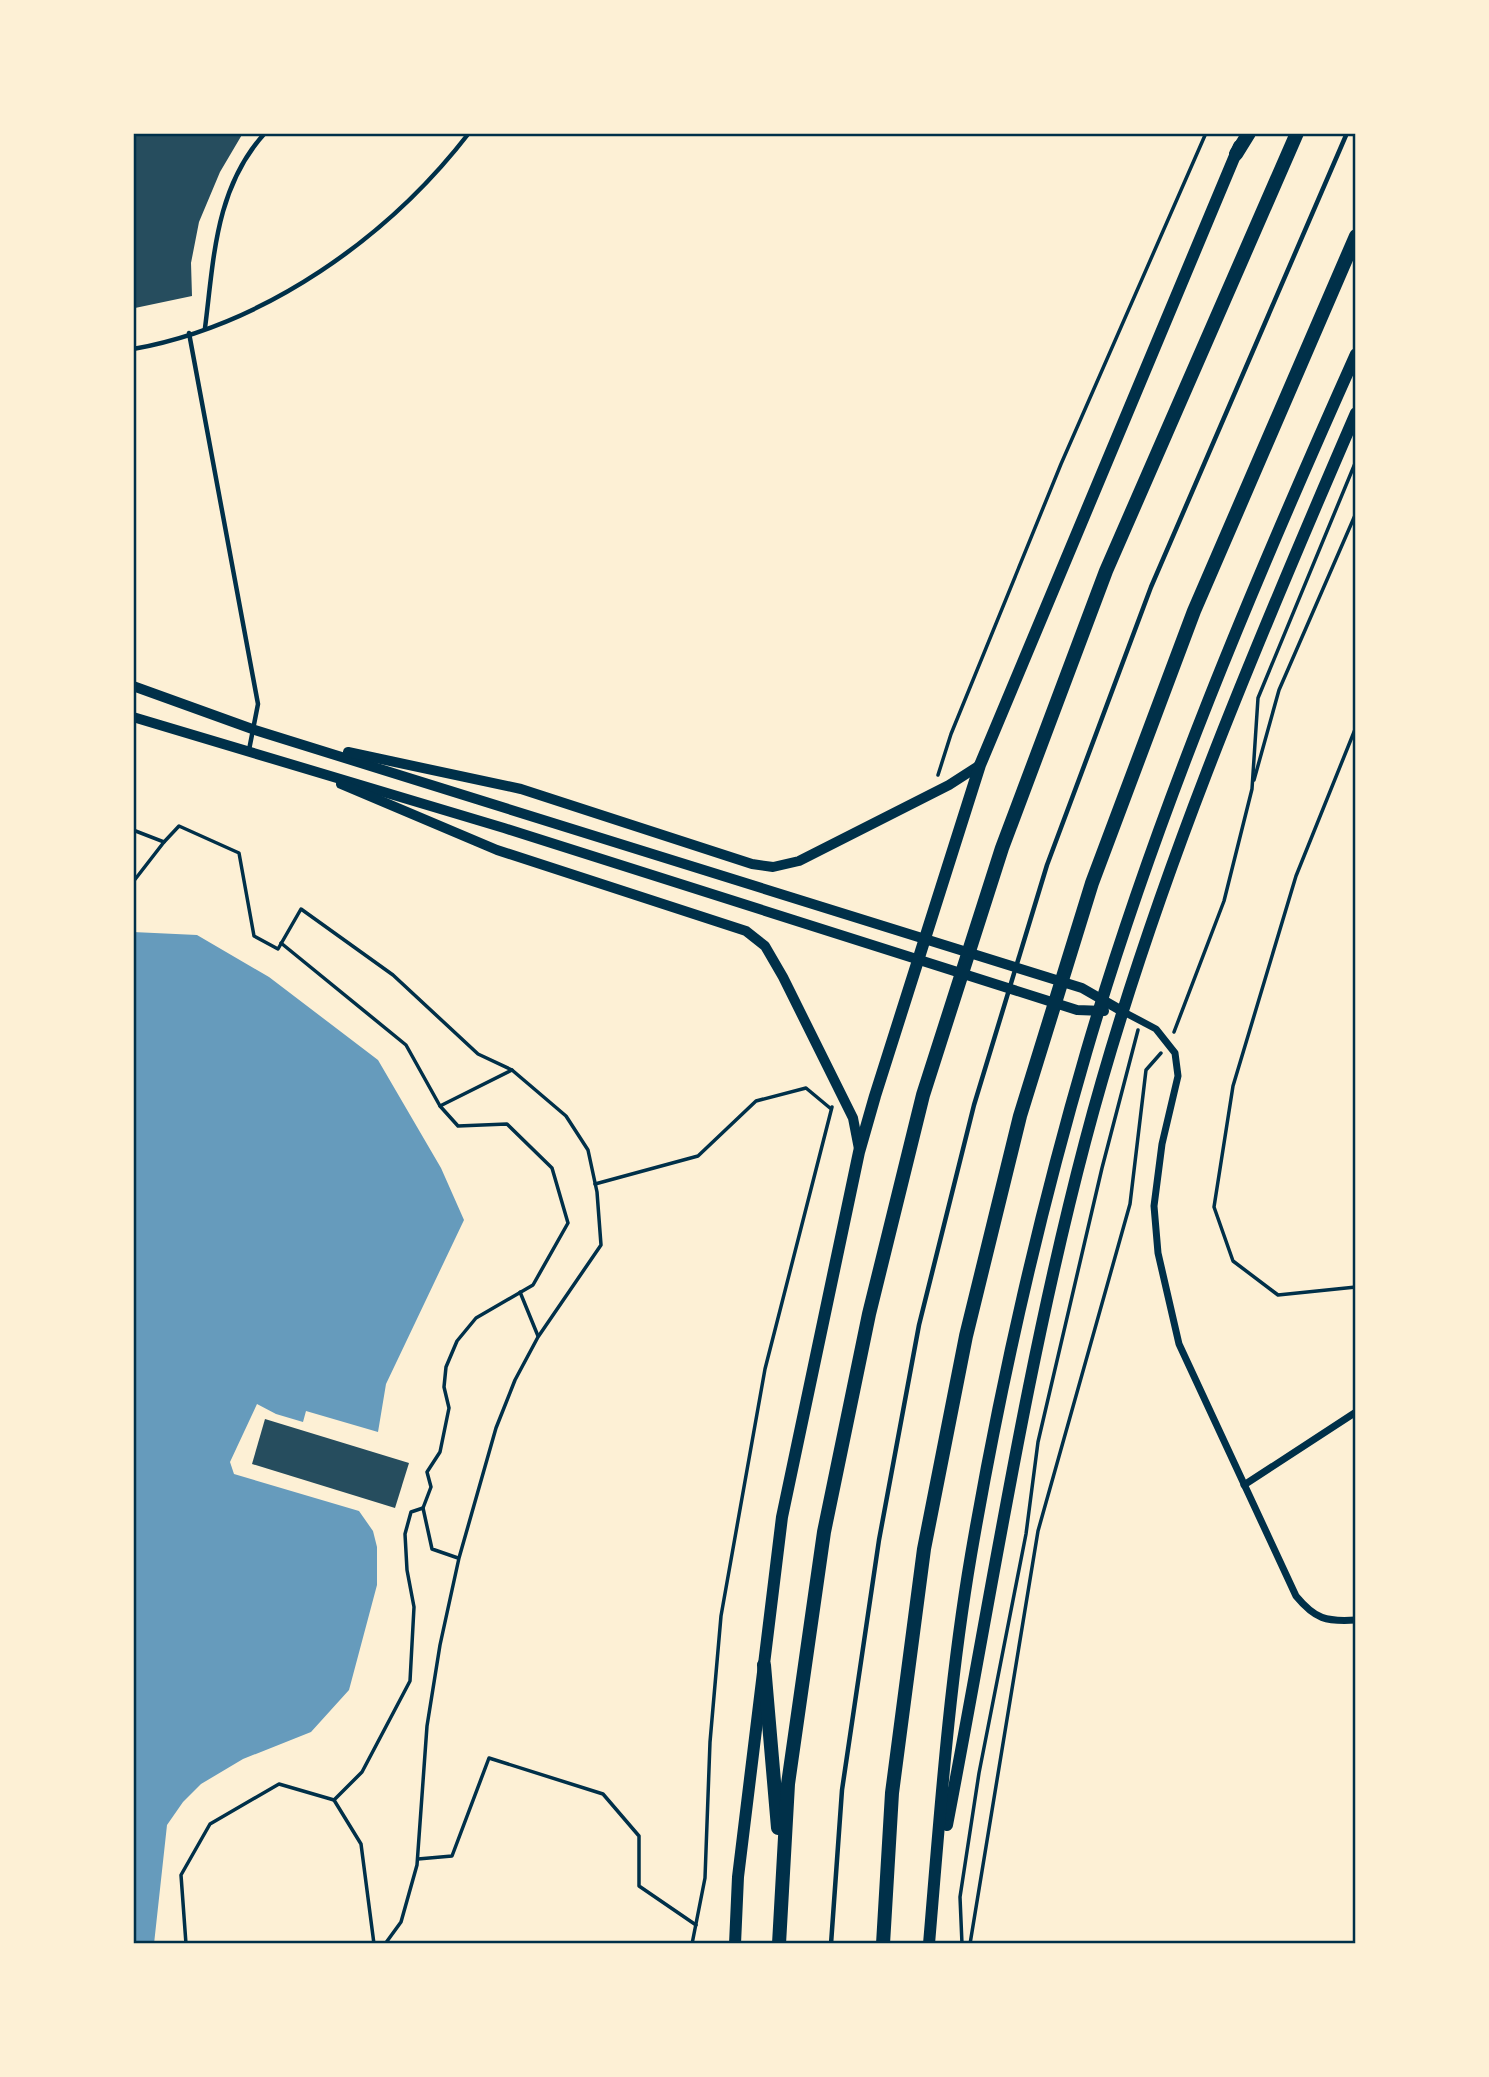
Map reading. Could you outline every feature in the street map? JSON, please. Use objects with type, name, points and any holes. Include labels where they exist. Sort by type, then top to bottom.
[{"type":"highway","points":[[1236,154],[1247,133]]},
{"type":"highway","points":[[779,1944],[788,1784],[824,1532],[869,1314],[923,1095],[1002,848],[1106,571],[1297,133]]},
{"type":"highway","points":[[883,1944],[892,1793],[924,1549],[966,1336],[1017,1129],[1092,883],[1194,611],[1356,236]]},
{"type":"highway","points":[[764,1665],[783,1880]]},
{"type":"main road","points":[[736,1944],[738,1877],[782,1517],[859,1152],[957,830],[980,765],[1236,154]]},
{"type":"main road","points":[[929,1944],[952,1688],[970,1558],[1004,1376],[1087,1051],[1203,712],[1282,519],[1356,354]]},
{"type":"main road","points":[[934,1890],[1037,1349],[1085,1143],[1122,1011],[1158,900],[1265,622],[1356,413]]},
{"type":"street","points":[[133,686],[254,730],[1082,988],[1156,1029],[1175,1053],[1178,1076],[1162,1144],[1154,1206],[1158,1253],[1179,1344],[1296,1596],[1311,1614],[1335,1621],[1356,1620]]},
{"type":"street","points":[[133,717],[286,761],[1077,1010],[1122,1011]]},
{"type":"street","points":[[291,740],[521,789],[752,864],[773,867],[799,861],[932,794],[980,765]]},
{"type":"street","points":[[286,761],[497,850],[746,931],[765,946],[842,1095],[853,1118],[859,1152]]},
{"type":"street","points":[[1244,1485],[1356,1412]]},
{"type":"lane","points":[[205,328],[217,226],[231,181],[250,150],[265,133]]},
{"type":"lane","points":[[133,349],[205,328],[265,302],[323,270],[376,230],[424,185],[468,133]]},
{"type":"lane","points":[[831,1944],[842,1790],[879,1540],[919,1325],[974,1105],[1047,864],[1151,587],[1347,133]]},
{"type":"lane","points":[[189,333],[258,704],[248,750]]},
{"type":"path","points":[[932,794],[951,734],[1061,464],[1206,133]]},
{"type":"path","points":[[1252,789],[1258,698],[1356,460]]},
{"type":"path","points":[[970,1944],[1038,1531],[1130,1204],[1146,1070],[1169,1045],[1224,901],[1279,690],[1356,513]]},
{"type":"path","points":[[1356,727],[1296,876],[1233,1086],[1214,1207],[1233,1261],[1278,1295],[1356,1287]]},
{"type":"path","points":[[133,882],[179,826],[239,853],[254,936],[278,949],[301,909],[393,975],[478,1054],[512,1070],[566,1116],[588,1150],[595,1184],[601,1245],[538,1337],[515,1380],[496,1428],[459,1558],[427,1726],[418,1859],[401,1922],[386,1944]]},
{"type":"path","points":[[133,830],[164,842]]},
{"type":"path","points":[[281,943],[406,1045],[440,1106],[458,1126],[507,1124],[552,1168],[568,1223],[533,1285],[476,1318],[457,1341],[446,1367],[444,1387],[449,1408],[440,1452],[426,1472],[431,1487],[423,1508],[432,1549],[459,1558]]},
{"type":"path","points":[[962,1944],[960,1897],[977,1785],[1026,1534],[1038,1442],[1102,1168],[1141,1021]]},
{"type":"path","points":[[440,1106],[512,1070]]},
{"type":"path","points":[[595,1184],[698,1156],[756,1101],[806,1088],[830,1108]]},
{"type":"path","points":[[692,1944],[705,1878],[710,1742],[721,1616],[765,1369],[830,1108],[842,1095]]},
{"type":"path","points":[[520,1292],[538,1337]]},
{"type":"path","points":[[334,1800],[362,1772],[410,1681],[414,1606],[407,1570],[405,1534],[411,1512],[423,1508]]},
{"type":"path","points":[[418,1859],[452,1856],[489,1758],[603,1794],[639,1836],[639,1886],[696,1925]]},
{"type":"path","points":[[186,1944],[181,1875],[210,1824],[279,1784],[334,1800],[361,1844],[374,1944]]},
{"type":"water","points":[[133,932],[197,935],[269,977],[378,1060],[441,1168],[464,1220],[386,1384],[378,1432],[306,1411],[303,1422],[276,1414],[257,1404],[230,1462],[234,1474],[359,1511],[373,1531],[377,1547],[377,1585],[349,1690],[311,1732],[243,1759],[201,1784],[183,1802],[167,1825],[154,1944],[133,1944]]},
{"type":"building","points":[[133,133],[243,133],[220,172],[199,222],[191,263],[192,296],[135,308]]},
{"type":"building","points":[[265,1419],[409,1463],[395,1508],[252,1464]]}]
